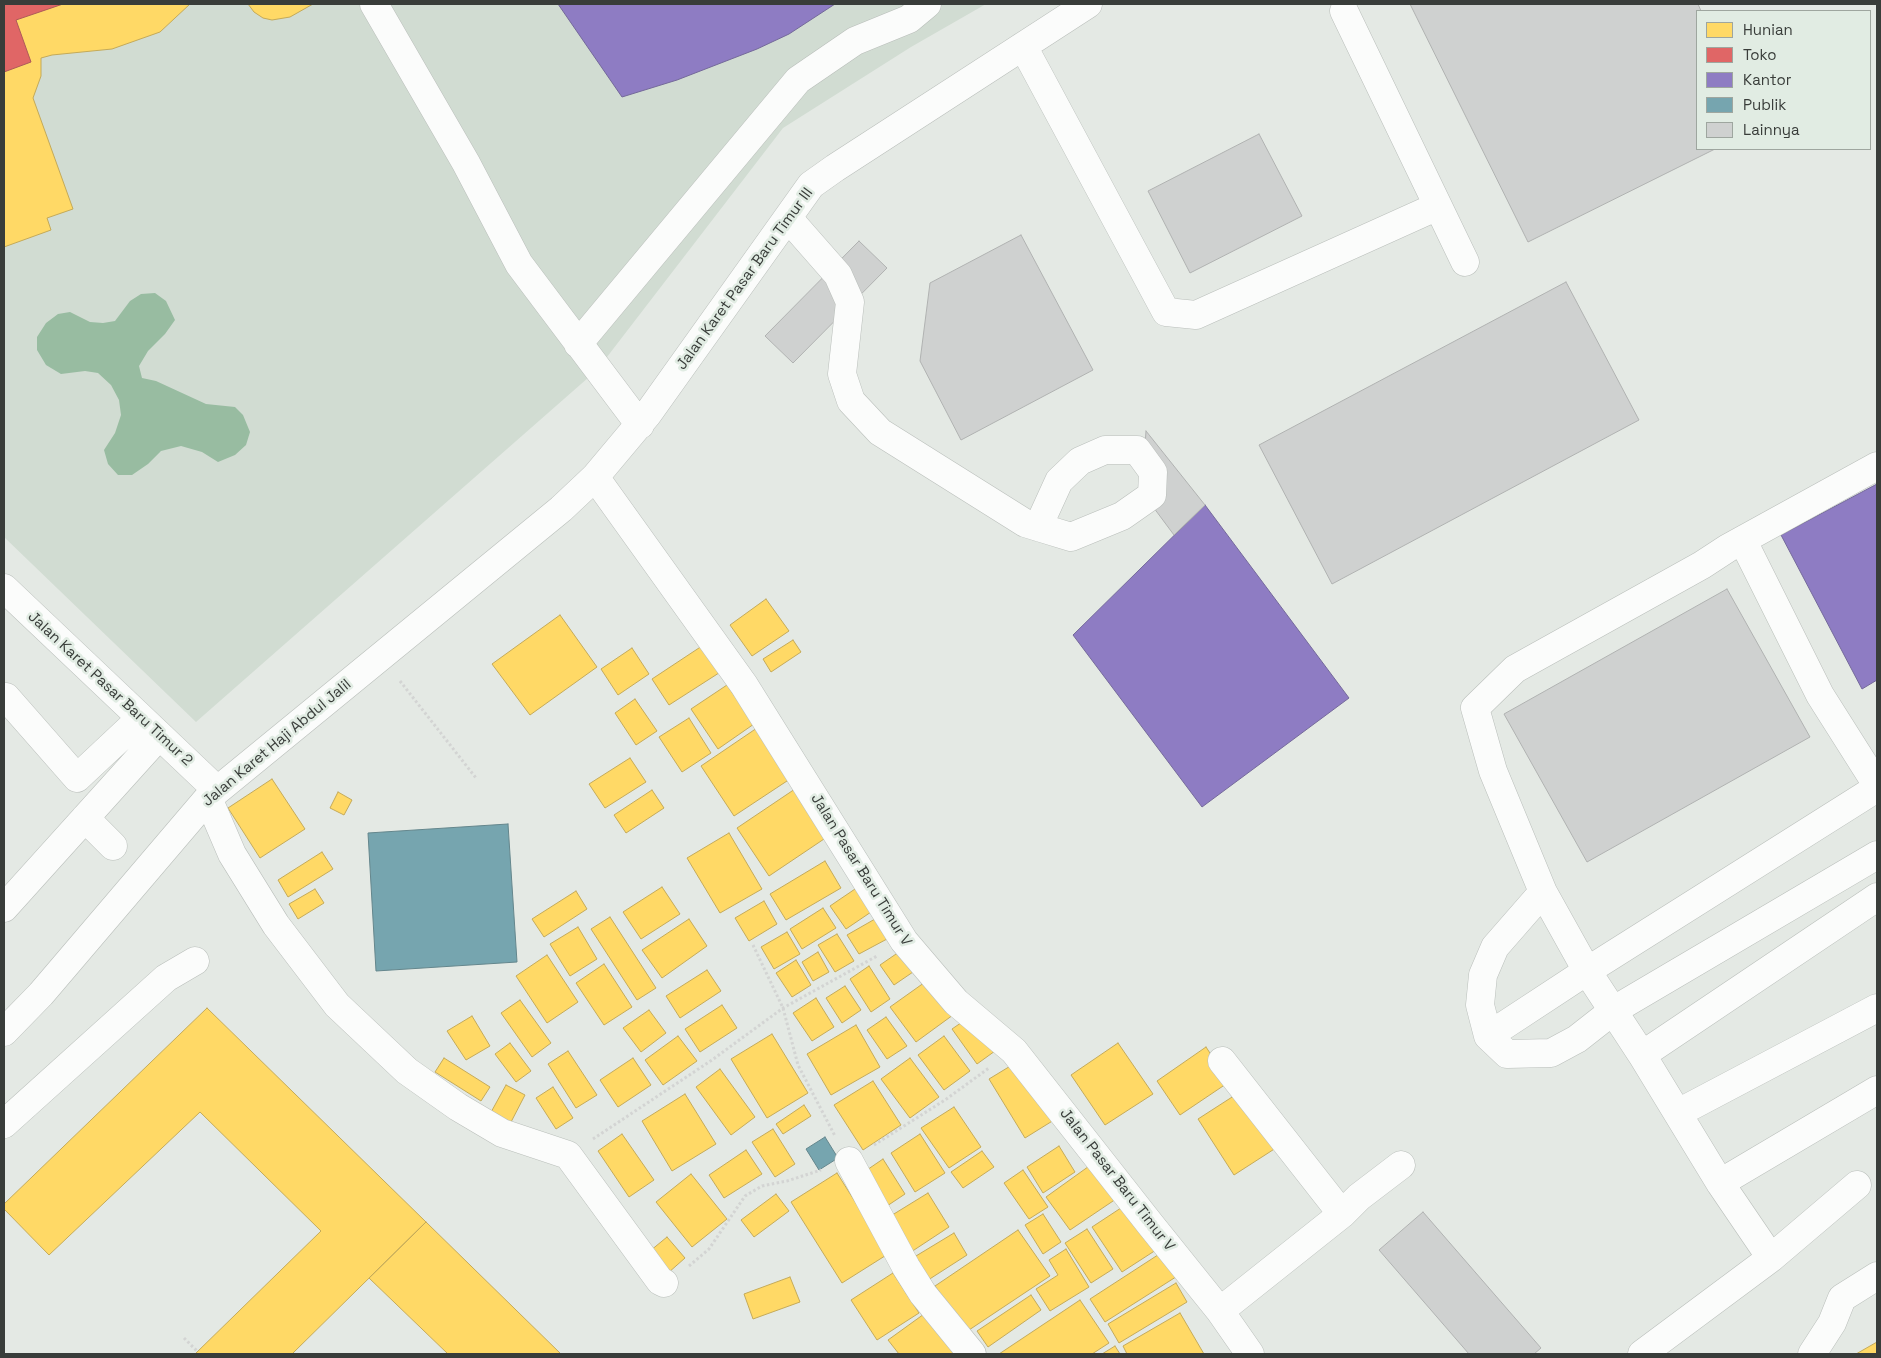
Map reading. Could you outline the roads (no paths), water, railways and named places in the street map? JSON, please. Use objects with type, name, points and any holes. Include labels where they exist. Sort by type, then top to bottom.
[{"type":"street","points":[[374,4],[466,163],[519,264],[640,426]]},
{"type":"street","points":[[578,344],[798,80],[855,41],[909,19],[927,4]]},
{"type":"street","name":"Jalan Karet Pasar Baru Timur III","points":[[561,509],[596,477],[640,426],[811,185],[1088,4]]},
{"type":"street","points":[[1344,11],[1465,262]]},
{"type":"street","points":[[1023,46],[1166,312],[1196,315],[1438,206]]},
{"type":"street","points":[[788,218],[838,275],[850,302],[842,374],[851,401],[880,432],[1025,523],[1038,527]]},
{"type":"street","points":[[1771,1258],[1720,1183],[1614,1010],[1587,971],[1543,892],[1493,771],[1475,708],[1516,669],[1877,466]]},
{"type":"street","name":"Jalan Pasar Baru Timur V","points":[[596,477],[744,686],[904,941],[956,1002],[1014,1051],[1220,1311],[1250,1354]]},
{"type":"street","name":"Jalan Karet Haji Abdul Jalil","points":[[4,1032],[41,994],[212,794],[561,509]]},
{"type":"street","points":[[1488,1036],[1877,787],[1867,745],[1820,695],[1743,541]]},
{"type":"street","name":"Jalan Karet Pasar Baru Timur 2","points":[[4,588],[149,727],[212,794]]},
{"type":"street","points":[[6,697],[77,778],[149,727]]},
{"type":"street","points":[[4,908],[85,818],[149,727]]},
{"type":"street","points":[[212,794],[232,854],[276,926],[337,1005],[407,1071],[458,1106],[502,1134],[568,1155],[660,1281],[664,1283]]},
{"type":"street","points":[[85,818],[113,846]]},
{"type":"street","points":[[1543,892],[1495,947],[1483,975],[1480,1005],[1488,1036],[1507,1054],[1551,1053],[1577,1040],[1614,1010],[1877,856]]},
{"type":"street","points":[[1642,1055],[1877,897]]},
{"type":"street","points":[[4,1124],[166,978],[195,962]]},
{"type":"street","points":[[1678,1113],[1877,1008]]},
{"type":"street","points":[[1222,1061],[1342,1214]]},
{"type":"street","points":[[1720,1183],[1877,1090]]},
{"type":"street","points":[[848,1161],[906,1267],[923,1294],[972,1354]]},
{"type":"street","points":[[1220,1311],[1401,1165]]},
{"type":"street","points":[[1642,1354],[1771,1258],[1857,1185]]},
{"type":"street","points":[[1812,1354],[1832,1323],[1842,1298],[1877,1276]]}]
